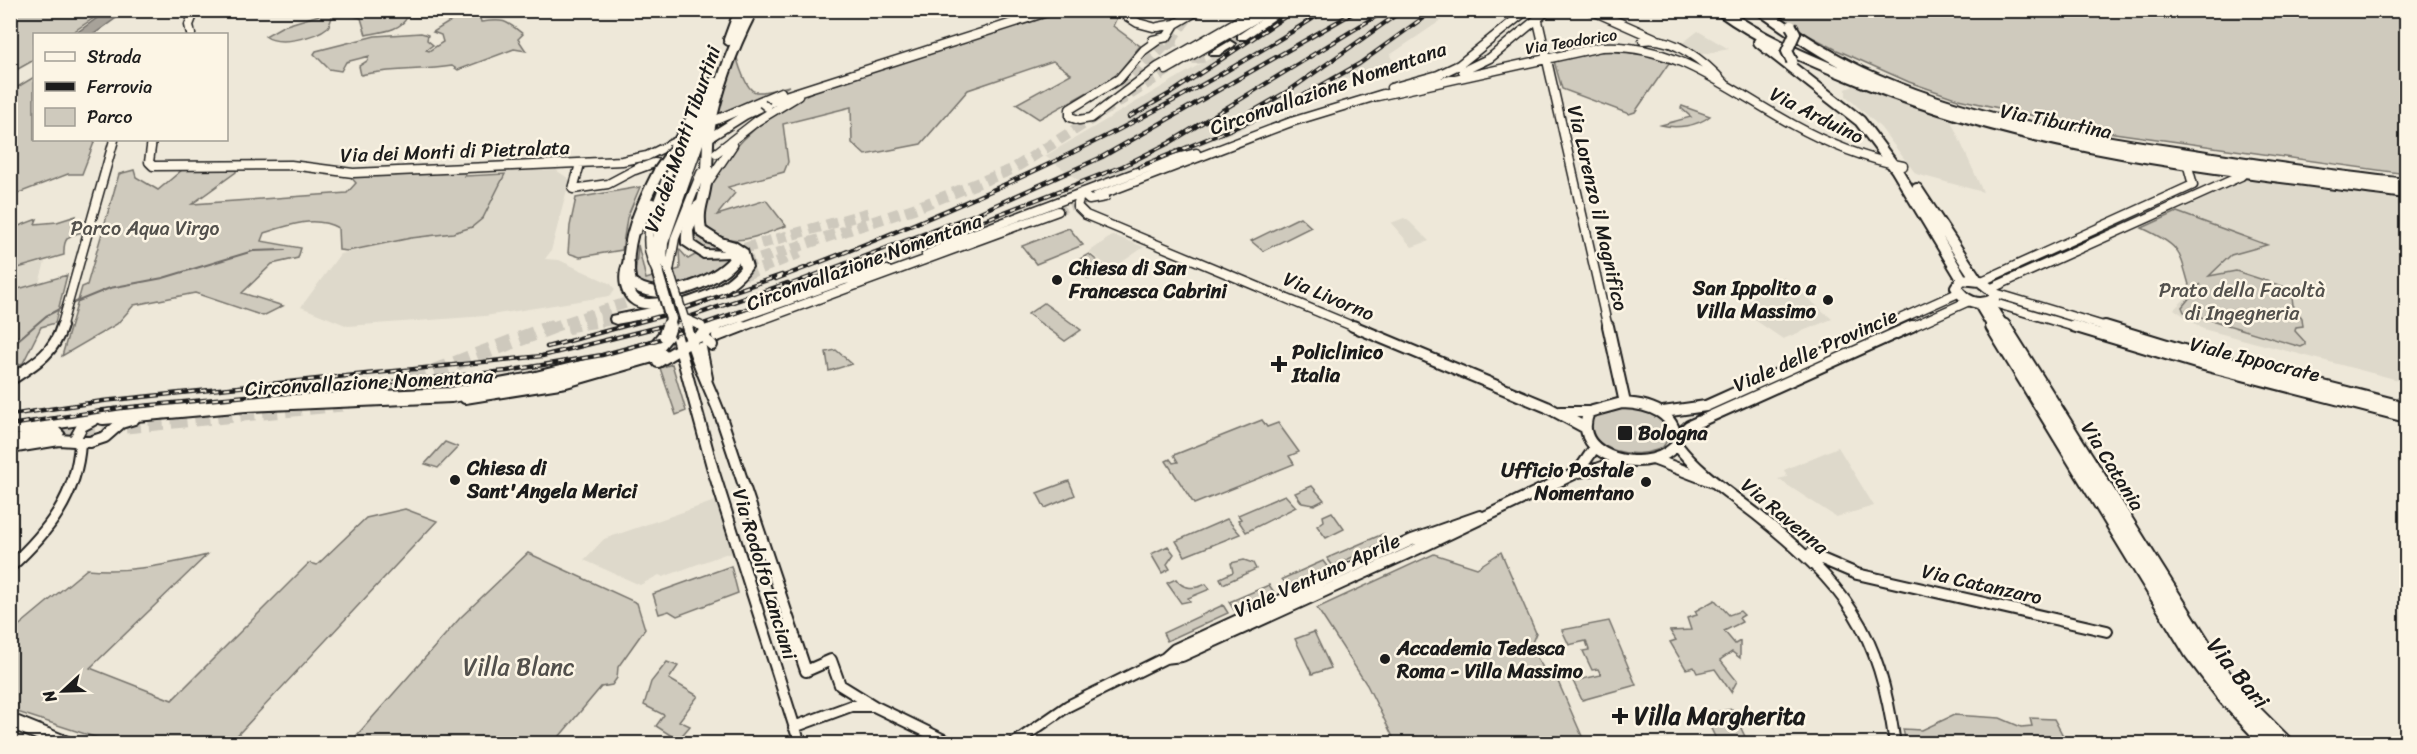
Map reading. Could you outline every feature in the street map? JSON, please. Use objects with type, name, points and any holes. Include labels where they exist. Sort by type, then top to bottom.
[{"type":"highway","points":[[1242,37],[1281,11]]},
{"type":"highway","points":[[1215,53],[1230,44]]},
{"type":"highway","points":[[699,204],[687,233],[688,244],[703,254],[725,254]]},
{"type":"highway","points":[[616,319],[675,305],[721,290],[735,282],[746,265],[743,253],[731,245],[710,239]]},
{"type":"highway","points":[[628,264],[627,291],[634,300],[642,303],[660,302],[718,285]]},
{"type":"highway","points":[[10,430],[103,417]]},
{"type":"highway","points":[[10,435],[59,429],[10,442]]},
{"type":"main road","name":"Via dei Monti Tiburtini","points":[[671,334],[664,273],[655,244],[740,10]]},
{"type":"main road","name":"Via dei Monti Tiburtini","points":[[718,91],[733,46],[752,10]]},
{"type":"main road","name":"Via Tiburtina","points":[[1761,10],[1828,55],[1890,84],[1939,103],[2061,134],[2235,162],[2406,184]]},
{"type":"main road","points":[[1769,10],[1791,26],[1796,33],[1787,51],[1792,61],[1870,123],[1984,294]]},
{"type":"main road","points":[[1727,16],[1858,120],[1898,165],[1962,279],[1984,294]]},
{"type":"main road","name":"Via Tiburtina","points":[[1727,16],[1781,48],[1903,99],[1953,116],[2056,142],[2245,172],[2406,194]]},
{"type":"main road","points":[[718,70],[677,147],[658,171],[636,233],[628,264],[632,283],[638,289],[662,292],[716,276],[730,267],[734,255],[731,250],[710,239],[698,227],[699,204],[706,185],[709,132],[718,91]]},
{"type":"main road","points":[[1962,279],[1956,285],[1958,293],[1984,294]]},
{"type":"main road","name":"Via Catania","points":[[1984,294],[2176,627]]},
{"type":"main road","name":"Via Catania","points":[[1984,294],[2206,649]]},
{"type":"main road","points":[[662,352],[671,334]]},
{"type":"main road","name":"Circonvallazione Nomentana","points":[[103,417],[246,404],[451,395],[662,352]]},
{"type":"main road","name":"Via Bari","points":[[2176,627],[2214,683],[2269,744]]},
{"type":"main road","name":"Via Bari","points":[[2206,649],[2236,693],[2286,744]]},
{"type":"main road","points":[[10,721],[67,744]]},
{"type":"street","points":[[191,33],[189,25],[195,10]]},
{"type":"street","points":[[716,120],[793,87],[1041,10]]},
{"type":"street","points":[[712,136],[775,100],[1053,10]]},
{"type":"street","points":[[1144,50],[1147,35],[1156,27],[1175,24],[1199,10]]},
{"type":"street","points":[[1175,24],[1167,38],[1158,40],[1144,50],[1119,79],[1072,108],[1068,114],[1076,120],[1087,120],[1170,60],[1257,10]]},
{"type":"street","points":[[1118,99],[1270,10]]},
{"type":"street","name":"Circonvallazione Nomentana","points":[[1095,198],[1202,152],[1300,114],[1446,72],[1476,53],[1527,10]]},
{"type":"street","name":"Circonvallazione Nomentana","points":[[1095,198],[1252,137],[1473,67],[1490,58],[1531,27],[1548,10]]},
{"type":"street","points":[[1592,10],[1708,65],[1728,87]]},
{"type":"street","points":[[1117,11],[1138,23],[1167,29],[1170,33]]},
{"type":"street","points":[[1518,18],[1541,34]]},
{"type":"street","name":"Via Lorenzo il Magnifico","points":[[1538,21],[1625,403]]},
{"type":"street","points":[[1138,23],[1147,35],[1158,40]]},
{"type":"street","points":[[1635,30],[1641,35],[1643,45],[1648,48]]},
{"type":"street","points":[[1643,40],[1659,41]]},
{"type":"street","name":"Via Teodorico","points":[[1499,68],[1616,46],[1648,48],[1675,57],[1728,87]]},
{"type":"street","name":"Circonvallazione Nomentana","points":[[1378,96],[1499,68]]},
{"type":"street","points":[[716,153],[755,122],[800,95],[844,77]]},
{"type":"street","name":"Via Arduino","points":[[1728,87],[1870,160],[1898,165]]},
{"type":"street","name":"Via dei Monti Tiburtini","points":[[707,380],[685,319],[664,273],[663,258],[664,243],[718,91]]},
{"type":"street","points":[[706,185],[724,156],[755,122],[765,105],[739,109]]},
{"type":"street","points":[[1220,155],[1252,137]]},
{"type":"street","points":[[10,380],[38,363],[51,350],[72,294],[114,141]]},
{"type":"street","name":"Via dei Monti di Pietralata","points":[[152,141],[149,162],[156,166],[291,165],[353,173],[580,164],[643,158],[677,147]]},
{"type":"street","points":[[580,164],[573,189],[604,185],[677,147]]},
{"type":"street","points":[[1057,205],[1081,193],[1169,160],[1202,152]]},
{"type":"street","points":[[2187,163],[2192,158],[2203,156]]},
{"type":"street","points":[[2235,162],[2245,172]]},
{"type":"street","points":[[635,170],[654,163],[665,164],[669,170],[645,240],[648,259],[664,273],[675,238],[701,173]]},
{"type":"street","name":"Viale delle Provincie","points":[[1984,294],[2193,185],[2187,163]]},
{"type":"street","name":"Viale delle Provincie","points":[[1677,441],[1689,426],[1984,294],[2245,172]]},
{"type":"street","points":[[1081,193],[1088,200],[1097,200],[1152,182]]},
{"type":"street","points":[[636,233],[663,186]]},
{"type":"street","points":[[1057,205],[1077,203],[1081,193]]},
{"type":"street","points":[[1095,198],[1095,211],[1134,234]]},
{"type":"street","name":"Via Livorno","points":[[1077,203],[1080,212],[1551,409]]},
{"type":"street","points":[[1004,238],[1061,213],[1063,208],[1057,205]]},
{"type":"street","name":"Circonvallazione Nomentana","points":[[713,334],[831,296],[984,239],[1057,205]]},
{"type":"street","name":"Circonvallazione Nomentana","points":[[713,334],[1057,205]]},
{"type":"street","points":[[1071,214],[1108,228],[1134,234]]},
{"type":"street","points":[[926,267],[984,239]]},
{"type":"street","points":[[831,296],[915,271]]},
{"type":"street","name":"Viale delle Provincie","points":[[1663,412],[1706,406],[1958,293]]},
{"type":"street","name":"Viale Ippocrate","points":[[1984,294],[2190,352],[2406,407]]},
{"type":"street","name":"Viale Ippocrate","points":[[1984,294],[2191,362],[2406,417]]},
{"type":"street","points":[[671,334],[681,351],[695,346],[713,334],[685,319]]},
{"type":"street","name":"Circonvallazione Nomentana","points":[[10,448],[59,440],[77,442],[99,440],[123,422],[155,417],[230,410],[413,403],[516,392],[604,372],[662,352],[681,351]]},
{"type":"street","name":"Via Rodolfo Lanciani","points":[[681,351],[697,415],[800,744]]},
{"type":"street","points":[[662,352],[684,366]]},
{"type":"street","name":"Via Rodolfo Lanciani","points":[[707,380],[806,671],[831,660],[840,685],[874,706]]},
{"type":"street","points":[[1551,409],[1589,412],[1603,406],[1625,403],[1663,412],[1669,418],[1677,441],[1715,482]]},
{"type":"street","points":[[1551,409],[1584,427]]},
{"type":"street","points":[[1589,412],[1584,427],[1588,440],[1595,447],[1622,460],[1653,459],[1669,453],[1677,441]]},
{"type":"street","points":[[77,468],[76,434],[80,428],[103,417]]},
{"type":"street","points":[[10,567],[55,523],[77,468],[99,440]]},
{"type":"street","points":[[1578,472],[1591,457],[1595,447]]},
{"type":"street","points":[[1653,459],[1715,482]]},
{"type":"street","name":"Viale Ventuno Aprile","points":[[1013,744],[1068,706],[1165,658],[1182,656],[1426,545],[1480,516],[1578,472],[1597,470],[1622,460]]},
{"type":"street","name":"Via Ravenna","points":[[1715,482],[1801,549],[1836,587],[1861,620],[1874,646],[1886,687],[1895,744]]},
{"type":"street","name":"Via Catanzaro","points":[[1801,549],[1850,572],[2107,631]]},
{"type":"street","points":[[1829,564],[1836,587]]},
{"type":"street","points":[[1836,587],[1841,577],[1850,572]]},
{"type":"street","points":[[794,728],[855,705],[874,706],[952,744]]},
{"type":"shaded area","points":[[1447,10],[1452,13],[1390,55],[1394,64],[1345,79],[1250,126],[1089,188],[1045,156],[1290,11]]},
{"type":"shaded area","points":[[107,11],[126,11],[95,33],[76,33]]},
{"type":"shaded area","points":[[1698,31],[1729,49],[1702,54],[1680,45]]},
{"type":"shaded area","points":[[1856,85],[1954,121],[1952,123],[1983,192],[1916,174],[1880,127],[1846,96],[1846,89]]},
{"type":"shaded area","points":[[556,170],[572,181],[568,186],[551,251],[545,259],[559,260],[611,284],[615,290],[609,296],[485,316],[348,326],[301,307],[340,254],[411,238],[459,232],[483,218],[507,171]]},
{"type":"shaded area","points":[[2250,176],[2406,197],[2406,382],[2203,329],[2174,309],[2231,255],[2266,245],[2177,212]]},
{"type":"shaded area","points":[[1404,218],[1429,241],[1412,247],[1391,223]]},
{"type":"shaded area","points":[[1113,235],[1144,247],[1112,269],[1089,252]]},
{"type":"shaded area","points":[[45,262],[39,283],[11,291],[11,270]]},
{"type":"shaded area","points":[[1783,277],[1832,319],[1783,339],[1749,316],[1746,305],[1756,294]]},
{"type":"shaded area","points":[[1838,447],[1874,506],[1836,517],[1778,479],[1787,477],[1784,470]]},
{"type":"shaded area","points":[[718,500],[735,552],[733,554],[725,554],[663,577],[659,575],[640,585],[584,560],[604,539]]},
{"type":"green space","points":[[452,10],[488,11],[479,15],[481,22],[500,21],[512,26],[523,34],[518,39],[526,51],[514,49],[458,70],[452,66],[361,75],[359,66],[367,61],[369,56],[346,62],[341,71],[329,69],[314,54],[316,51],[375,36],[421,33],[428,35],[427,40],[433,45],[426,50],[429,51],[443,42],[441,35],[433,32],[451,21]]},
{"type":"green space","points":[[11,11],[104,11],[71,33],[33,33],[33,61],[11,73]]},
{"type":"green space","points":[[337,11],[429,11],[418,17],[407,17],[395,28],[366,35],[361,18]]},
{"type":"green space","points":[[1064,11],[1104,11],[1117,17],[1113,26],[1140,46],[1115,77],[1039,119],[1016,104],[1071,74],[1053,61],[968,90],[921,144],[865,155],[852,143],[851,107],[783,124],[788,162],[784,172],[728,187],[735,193],[717,215],[766,200],[786,226],[752,237],[732,239],[722,237],[702,222],[707,198],[716,176],[728,157],[743,140],[780,110],[822,87]]},
{"type":"green space","points":[[1774,11],[2406,11],[2406,174],[2107,132],[1958,99],[1909,82],[1837,50],[1804,33]]},
{"type":"green space","points":[[329,12],[333,14],[329,26],[315,34],[288,41],[279,41],[265,36],[283,26]]},
{"type":"green space","points":[[1610,50],[1630,52],[1629,50],[1671,60],[1635,112],[1629,114],[1562,89],[1554,61]]},
{"type":"green space","points":[[736,52],[743,75],[752,90],[764,92],[789,86],[747,108],[759,105],[713,132]]},
{"type":"green space","points":[[33,78],[33,141],[95,141],[82,174],[68,174],[11,196],[11,91]]},
{"type":"green space","points":[[1682,106],[1710,116],[1687,126],[1661,125],[1691,117],[1681,108]]},
{"type":"green space","name":"Parco Aqua Virgo","points":[[236,168],[236,172],[192,204],[347,193],[356,183],[350,176],[467,172],[465,176],[505,174],[483,218],[472,227],[453,233],[411,238],[348,251],[339,250],[338,228],[320,222],[301,223],[264,233],[261,241],[301,248],[298,258],[272,264],[242,293],[283,306],[263,316],[195,293],[134,305],[117,324],[62,356],[82,287],[87,285],[119,174],[134,170],[136,177],[158,190],[182,170]]},
{"type":"green space","points":[[640,187],[627,218],[622,250],[580,257],[568,253],[570,226],[576,198]]},
{"type":"green space","name":"Prato della Facoltà di Ingegneria","points":[[2177,212],[2267,245],[2231,255],[2209,276],[2236,271],[2291,289],[2293,305],[2302,318],[2303,326],[2296,327],[2295,331],[2305,345],[2301,347],[2184,312],[2182,307],[2201,284],[2191,292],[2177,252],[2165,240],[2142,228]]},
{"type":"green space","points":[[76,216],[73,224],[86,221],[83,232],[68,238],[64,255],[11,270],[11,229],[37,219],[35,224],[57,222]]},
{"type":"green space","points":[[1300,217],[1311,227],[1263,251],[1251,241]]},
{"type":"green space","points":[[693,227],[702,237],[730,255],[724,270],[657,290],[638,284],[635,278],[638,245],[646,279],[680,269],[679,249],[688,259],[695,255],[710,258],[726,256],[705,251],[692,243]]},
{"type":"green space","points":[[1069,228],[1083,245],[1036,264],[1022,246]]},
{"type":"green space","points":[[1089,254],[1107,269],[1089,279],[1071,264]]},
{"type":"green space","points":[[67,275],[55,323],[41,327],[23,363],[11,368],[18,337],[11,333],[11,291]]},
{"type":"green space","points":[[1044,303],[1081,330],[1065,341],[1028,314]]},
{"type":"green space","points":[[836,350],[852,364],[829,371],[826,352]]},
{"type":"green space","points":[[672,364],[686,411],[676,415],[660,368]]},
{"type":"green space","points":[[1625,407],[1652,413],[1665,422],[1668,437],[1663,447],[1653,451],[1628,453],[1616,451],[1596,439],[1592,429],[1592,417],[1600,412]]},
{"type":"green space","points":[[1262,420],[1267,427],[1278,423],[1299,452],[1289,456],[1294,464],[1194,504],[1166,461],[1170,459],[1173,463],[1178,462],[1174,455]]},
{"type":"green space","points":[[445,442],[458,447],[438,468],[425,464]]},
{"type":"green space","points":[[1069,481],[1075,495],[1045,508],[1037,493]]},
{"type":"green space","points":[[1312,486],[1324,500],[1314,505],[1302,503],[1295,493]]},
{"type":"green space","points":[[1285,495],[1296,507],[1246,532],[1238,520],[1241,519],[1238,515]]},
{"type":"green space","points":[[405,509],[437,521],[230,743],[113,743],[11,710],[10,633],[87,569],[118,570],[148,567],[207,555],[90,668],[172,700],[309,563],[317,565],[366,518]]},
{"type":"green space","points":[[1332,512],[1344,529],[1326,538],[1317,526],[1324,521],[1323,516]]},
{"type":"green space","points":[[1227,519],[1240,534],[1185,556],[1176,541]]},
{"type":"green space","points":[[1383,534],[1388,541],[1333,566],[1327,558]]},
{"type":"green space","points":[[1168,546],[1174,554],[1167,564],[1170,569],[1162,573],[1151,554]]},
{"type":"green space","points":[[1501,552],[1536,633],[1531,645],[1534,653],[1545,671],[1556,677],[1585,743],[1396,743],[1367,685],[1317,608],[1434,554],[1477,568]]},
{"type":"green space","name":"Villa Blanc","points":[[528,553],[637,603],[645,629],[618,667],[617,678],[612,685],[601,687],[554,743],[350,743],[460,618]]},
{"type":"green space","points":[[1244,560],[1253,563],[1256,569],[1223,584],[1220,578],[1233,572],[1231,563]]},
{"type":"green space","points":[[1323,561],[1329,569],[1288,586],[1282,579]]},
{"type":"green space","points":[[731,566],[738,593],[677,616],[669,611],[659,614],[653,594]]},
{"type":"green space","points":[[1176,579],[1186,587],[1194,588],[1206,584],[1210,589],[1188,598],[1190,601],[1181,603],[1167,583]]},
{"type":"green space","points":[[1269,585],[1274,592],[1234,610],[1229,602]]},
{"type":"green space","points":[[1715,600],[1729,615],[1740,611],[1744,615],[1739,618],[1742,622],[1724,631],[1735,644],[1740,641],[1740,658],[1732,652],[1720,660],[1737,681],[1731,692],[1715,669],[1697,673],[1694,667],[1686,669],[1670,642],[1676,640],[1670,631],[1691,630],[1687,618],[1697,615],[1695,611]]},
{"type":"green space","points":[[1223,605],[1228,613],[1167,641],[1163,633]]},
{"type":"green space","points":[[1609,621],[1636,685],[1582,700],[1573,681],[1601,675],[1598,669],[1592,670],[1583,651],[1589,650],[1586,641],[1569,645],[1562,630]]},
{"type":"green space","points":[[1314,632],[1331,668],[1312,674],[1295,639]]},
{"type":"green space","points":[[667,662],[678,666],[669,679],[698,696],[679,721],[690,726],[678,740],[656,726],[664,715],[644,705],[651,682]]},
{"type":"green space","points":[[1732,709],[1748,743],[1718,743],[1704,714]]},
{"type":"green space","points":[[1954,715],[2000,718],[2021,727],[2032,726],[2030,718],[2054,719],[2067,743],[1906,743],[1903,729],[1922,730]]},
{"type":"waterway","points":[[71,304],[110,288],[163,278],[253,251],[285,250]]},
{"type":"waterway","points":[[18,340],[46,316],[65,306]]},
{"type":"tunnel","points":[[1173,37],[1193,10]]},
{"type":"tunnel","points":[[1122,89],[1173,37]]},
{"type":"tunnel","points":[[1173,37],[1172,46],[1186,57],[1197,58],[1215,53]]},
{"type":"tunnel","points":[[1230,44],[1242,37]]},
{"type":"tunnel","points":[[550,328],[918,207],[1013,169],[1179,63]]},
{"type":"tunnel","points":[[1058,211],[1095,197]]},
{"type":"tunnel","points":[[728,253],[868,213]]},
{"type":"tunnel","points":[[729,281],[800,253]]},
{"type":"tunnel","points":[[571,326],[567,327],[616,319]]},
{"type":"tunnel","points":[[369,396],[554,326]]},
{"type":"tunnel","points":[[662,349],[685,342]]},
{"type":"tunnel","points":[[57,433],[342,404]]},
{"type":"railway","points":[[1129,117],[1171,93],[1295,10]]},
{"type":"railway","points":[[776,279],[920,222],[1058,160],[1193,90],[1326,10]]},
{"type":"railway","points":[[781,288],[976,214],[1102,157],[1358,10]]},
{"type":"railway","points":[[10,425],[121,408],[507,371],[602,355],[660,339],[838,277],[1123,166],[1169,143],[1386,10]]},
{"type":"railway","points":[[1236,121],[1290,90],[1403,10]]},
{"type":"railway","points":[[1139,167],[1278,110],[1359,64],[1434,10]]},
{"type":"railway","points":[[547,347],[661,316],[782,275]]},
{"type":"railway","points":[[10,415],[103,401],[542,356],[666,325],[788,283]]},
{"type":"place","name":"Chiesa di San Francesca Cabrini","points":[[1057,280]]},
{"type":"place","name":"San Ippolito a Villa Massimo","points":[[1828,300]]},
{"type":"place","name":"Policlinico Italia","points":[[1279,364]]},
{"type":"place","name":"Bologna","points":[[1625,433]]},
{"type":"place","name":"Chiesa di Sant'Angela Merici","points":[[455,480]]},
{"type":"place","name":"Ufficio Postale Nomentano","points":[[1646,482]]},
{"type":"place","name":"Accademia Tedesca Roma - Villa Massimo","points":[[1385,659]]},
{"type":"place","name":"Villa Margherita","points":[[1620,716]]}]
